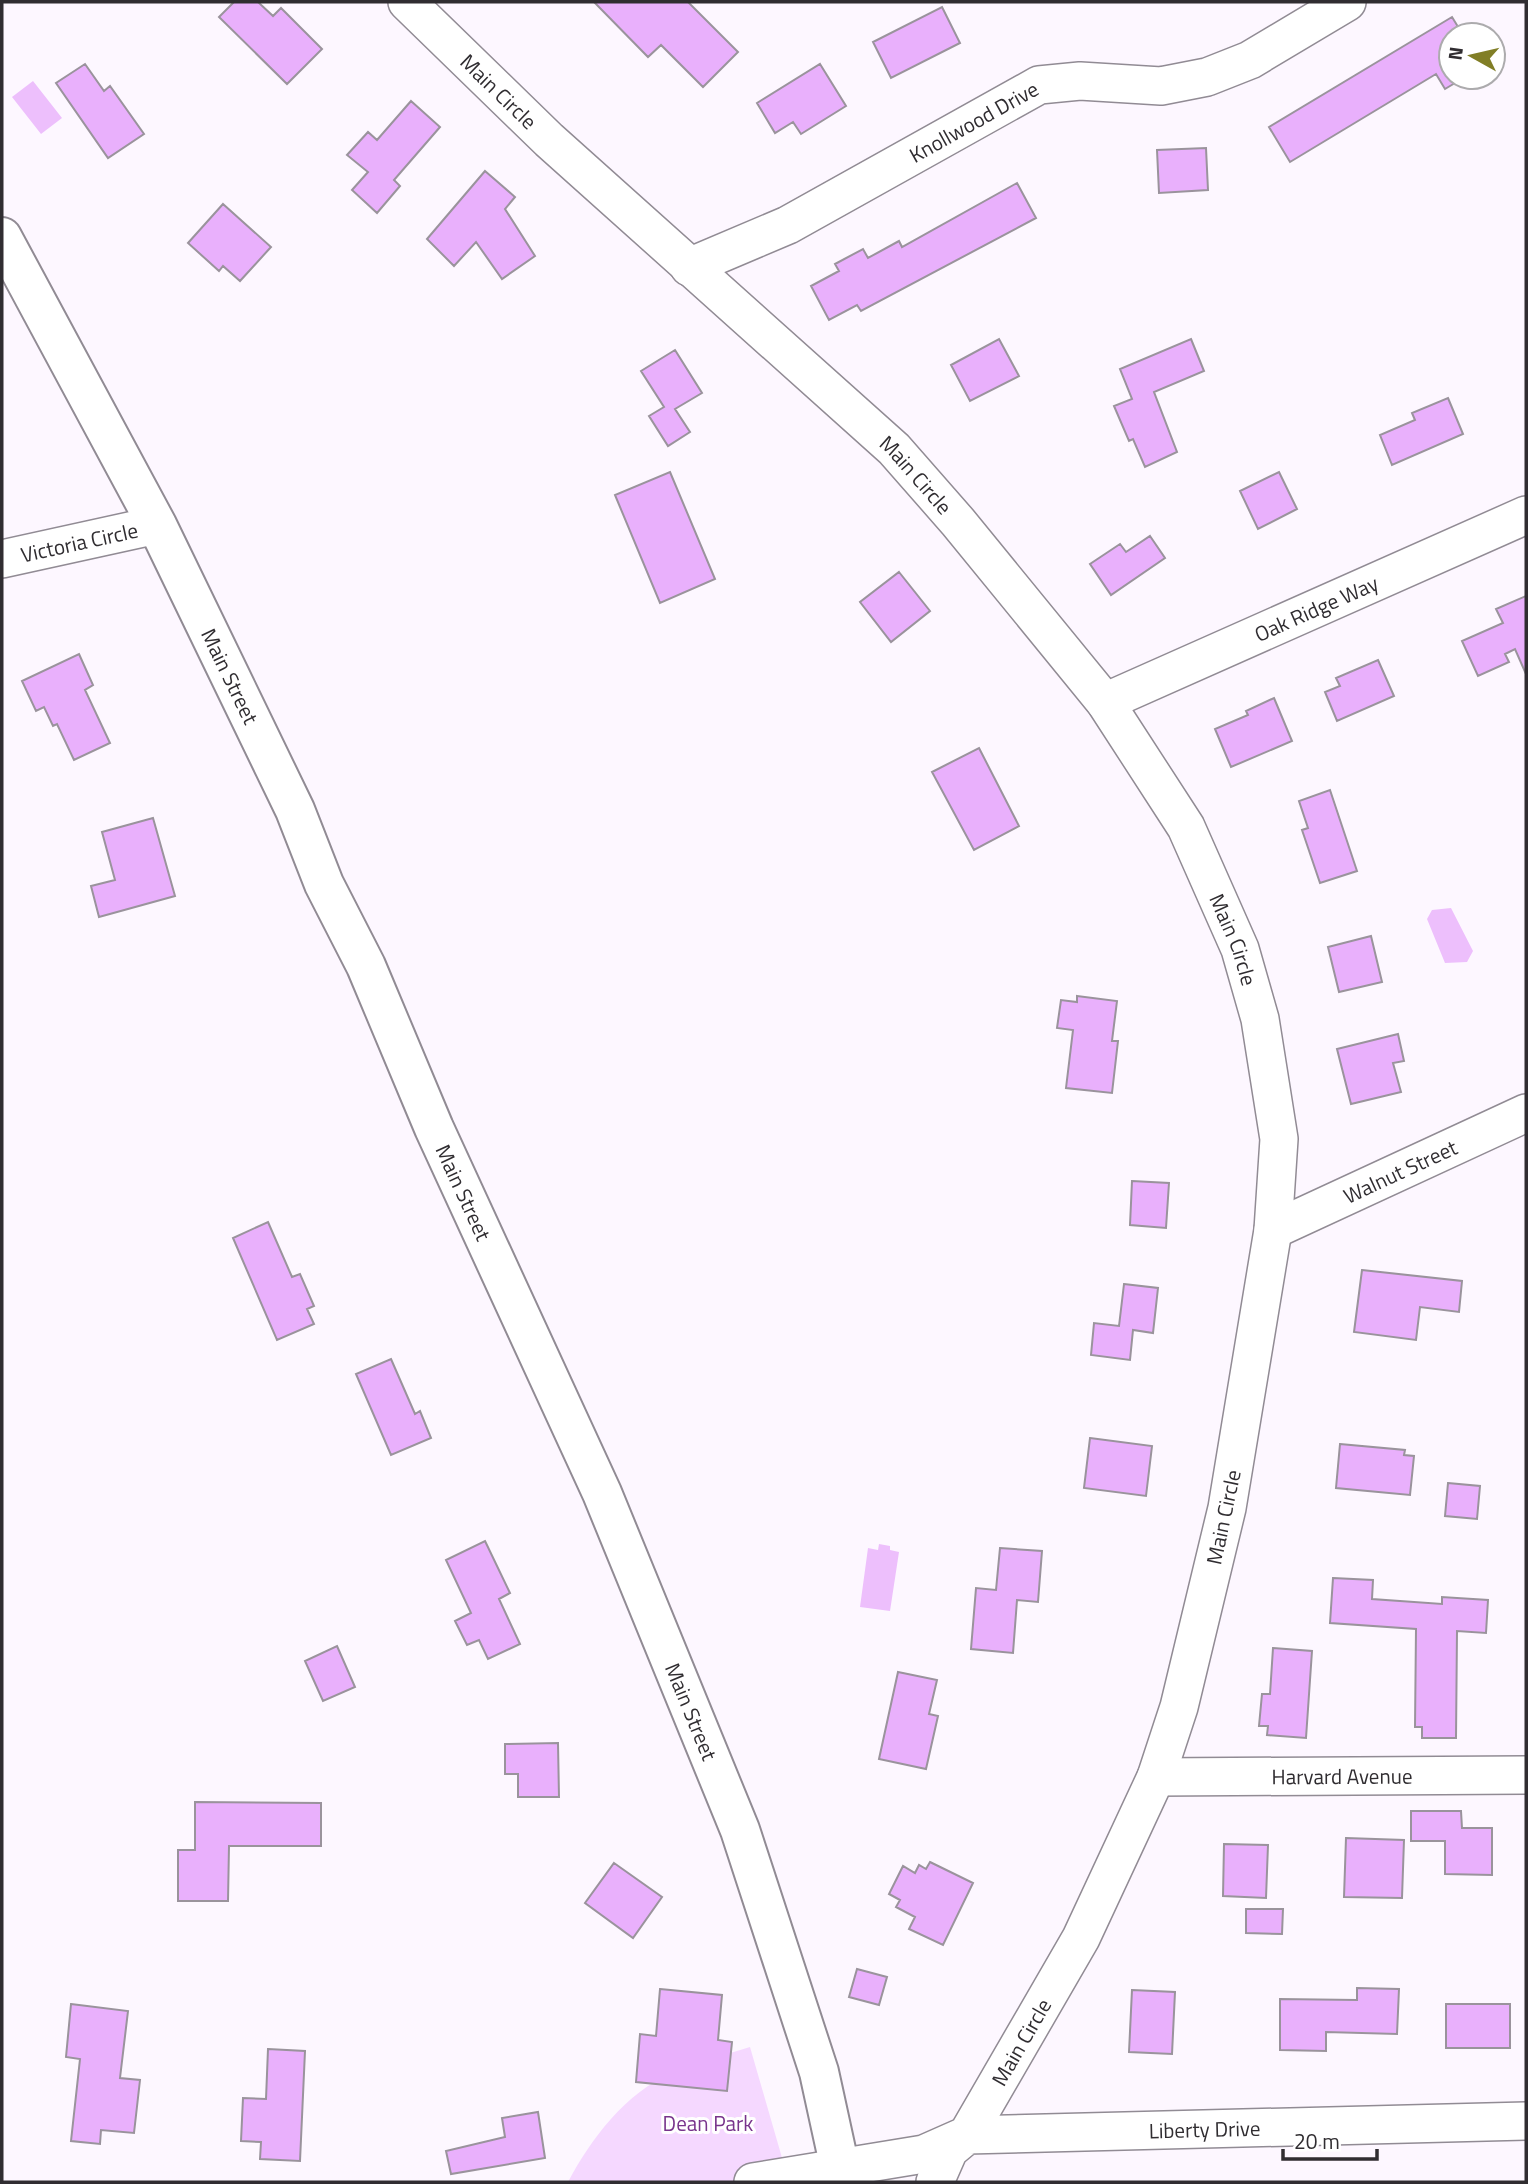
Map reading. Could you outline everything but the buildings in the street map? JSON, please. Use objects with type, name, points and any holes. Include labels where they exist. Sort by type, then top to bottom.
[{"type":"main road","name":"Main Street","points":[[2,237],[157,525],[295,810],[324,884],[366,966],[434,1128],[602,1493],[740,1830],[806,2029],[841,2174]]},
{"type":"street","name":"Main Circle","points":[[407,2],[549,140],[894,449],[958,522],[1105,702],[1186,827],[1240,949],[1260,1019],[1279,1139],[1273,1230],[1227,1508],[1179,1707],[1156,1777],[1081,1938],[967,2135],[949,2150],[935,2182]]},
{"type":"street","name":"Knollwood Drive","points":[[689,267],[788,225],[1039,85],[1080,81],[1161,86],[1208,77],[1250,60],[1347,2]]},
{"type":"street","name":"Oak Ridge Way","points":[[1105,702],[1526,514]]},
{"type":"street","name":"Victoria Circle","points":[[2,559],[157,525]]},
{"type":"street","name":"Walnut Street","points":[[1273,1230],[1526,1113]]},
{"type":"street","name":"Harvard Avenue","points":[[1156,1777],[1526,1775]]},
{"type":"street","name":"Liberty Drive","points":[[967,2135],[1526,2121]]},
{"type":"street","points":[[753,2182],[841,2174],[924,2154],[967,2135]]},
{"type":"green space","name":"Dean Park","points":[[750,2047],[789,2182],[568,2182],[599,2134],[639,2092],[681,2069]]},
{"type":"shaded area","points":[[33,81],[62,118],[41,134],[12,97]]},
{"type":"shaded area","points":[[1451,908],[1473,951],[1467,962],[1445,963],[1427,919],[1432,910]]},
{"type":"shaded area","points":[[879,1544],[890,1546],[890,1550],[899,1552],[890,1611],[860,1607],[868,1548],[878,1550]]}]
